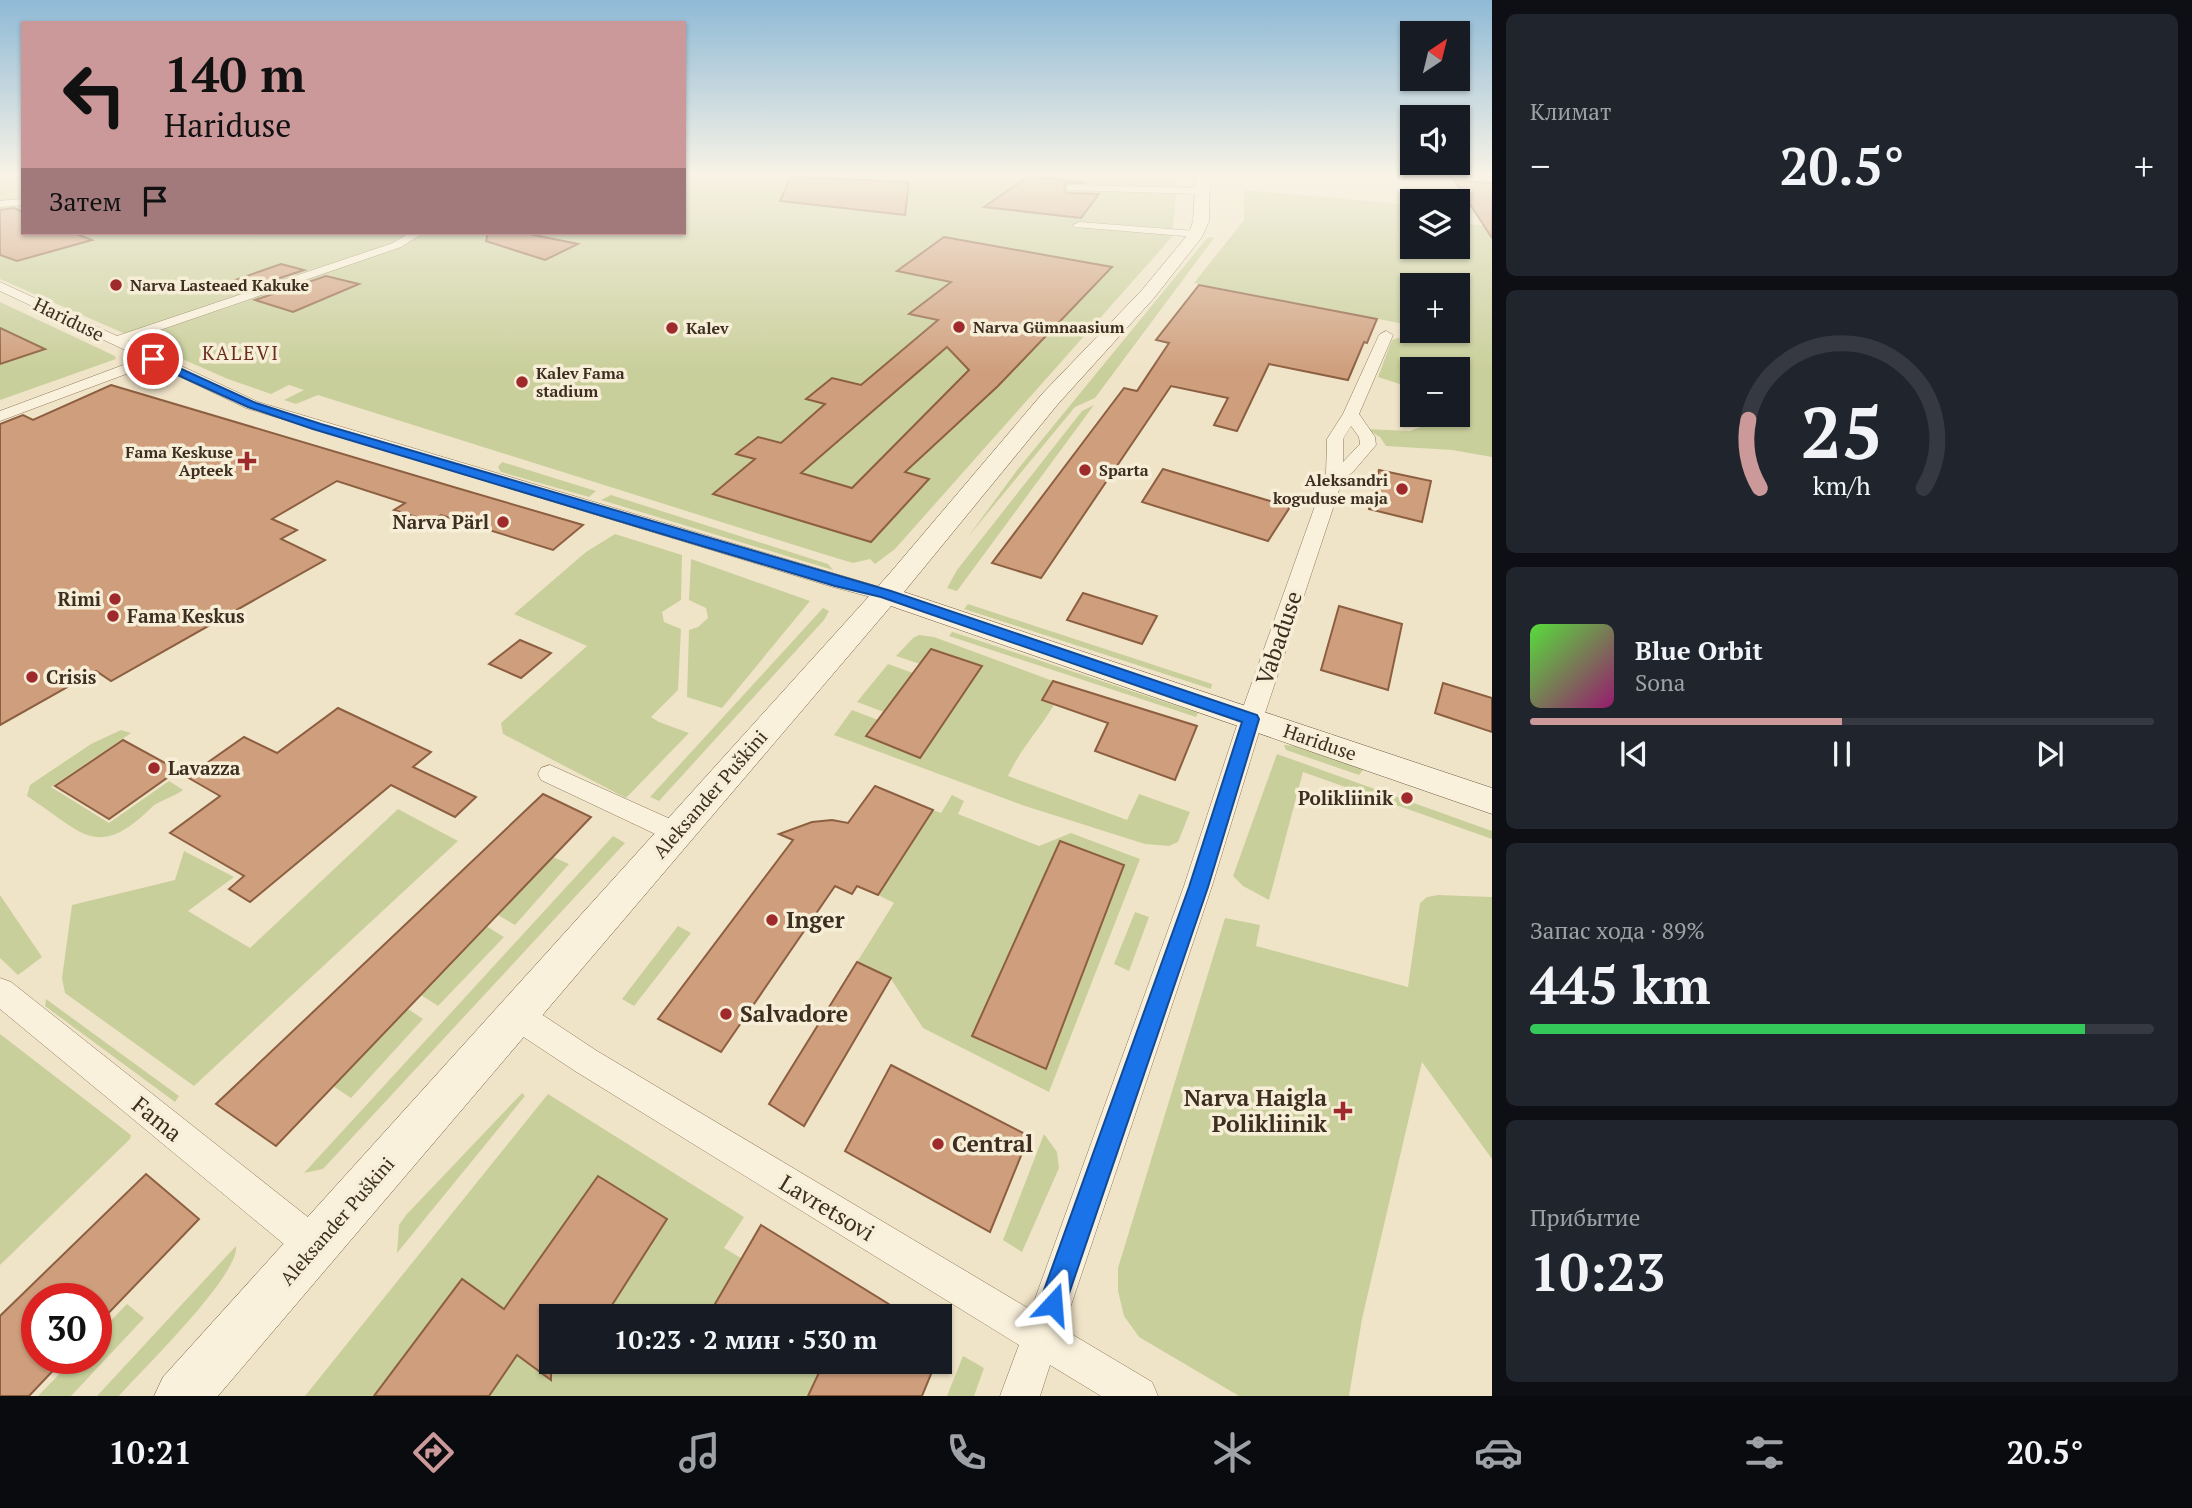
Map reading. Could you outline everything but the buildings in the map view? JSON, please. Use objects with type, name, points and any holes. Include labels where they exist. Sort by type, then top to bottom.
[{"type":"main road","name":"Aleksander Puškini","points":[[182,1396],[518,1016],[886,594],[1049,399],[1148,294],[1190,241]]},
{"type":"main road","name":"Hariduse","points":[[886,594],[1492,801]]},
{"type":"street","points":[[115,341],[384,250],[401,241]]},
{"type":"street","name":"Hariduse","points":[[0,286],[252,405],[840,583],[886,594]]},
{"type":"street","name":"Vabaduse","points":[[1020,1396],[1198,887],[1251,719],[1335,475],[1335,439],[1351,414],[1386,335]]},
{"type":"street","points":[[0,416],[153,359]]},
{"type":"street","points":[[1335,475],[1346,469],[1368,445],[1367,437],[1351,414]]},
{"type":"street","points":[[550,774],[677,833]]},
{"type":"street","name":"Fama","points":[[0,991],[316,1246]]},
{"type":"street","name":"Lavretsovi","points":[[518,1016],[586,1062],[1138,1396]]},
{"type":"green space","points":[[0,241],[1168,241],[895,549],[875,564],[870,559],[853,563],[823,554],[318,395],[296,404],[284,400],[304,390],[289,385],[271,394],[228,379],[0,279]]},
{"type":"green space","points":[[1205,241],[1212,241],[1095,398],[1075,407],[967,538],[1018,469]]},
{"type":"green space","points":[[1227,241],[1400,241],[1400,259],[1470,259],[1470,241],[1492,241],[1492,457],[1452,450],[1386,446],[1380,437],[1366,429],[1410,431],[1421,427],[1470,427],[1470,357],[1400,357],[1400,384],[1378,377],[1392,340],[1400,337],[1400,343],[1470,343],[1470,273],[1400,273],[1400,323],[1194,283]]},
{"type":"green space","points":[[0,302],[115,356],[116,359],[0,400]]},
{"type":"green space","points":[[1094,405],[957,591],[947,588],[957,570],[1082,411]]},
{"type":"green space","points":[[502,462],[596,491],[589,497],[501,472],[498,467]]},
{"type":"green space","points":[[611,495],[828,564],[833,570],[601,500]]},
{"type":"green space","points":[[615,534],[682,555],[681,600],[662,612],[664,622],[681,629],[678,690],[651,717],[689,733],[626,798],[503,734],[501,723],[587,646],[514,614],[586,552]]},
{"type":"green space","points":[[691,559],[810,601],[722,708],[687,697],[689,630],[698,627],[708,618],[706,608],[689,600]]},
{"type":"green space","points":[[968,604],[1212,684],[1211,689],[964,609]]},
{"type":"green space","points":[[823,608],[829,611],[824,620],[659,801],[650,797]]},
{"type":"green space","points":[[952,632],[1198,713],[1196,717],[949,636]]},
{"type":"green space","points":[[919,635],[934,637],[1053,681],[1042,700],[1054,705],[1008,776],[1127,820],[1139,794],[1190,812],[1178,842],[1169,846],[1145,844],[1025,806],[834,735],[852,710],[878,720],[866,737],[920,757],[982,667],[932,649],[920,664],[896,656]]},
{"type":"green space","points":[[888,664],[913,673],[884,712],[857,702]]},
{"type":"green space","points":[[121,730],[131,733],[51,787],[109,823],[169,781],[183,790],[154,805],[116,834],[102,837],[75,829],[27,796],[30,785],[91,744]]},
{"type":"green space","points":[[1284,745],[1296,746],[1364,769],[1359,775],[1286,750]]},
{"type":"green space","points":[[1277,754],[1492,831],[1492,839],[1303,772],[1269,900],[1243,886],[1233,876]]},
{"type":"green space","points":[[952,795],[964,801],[958,814],[1039,846],[1071,833],[1140,859],[1049,1092],[923,1028],[891,979],[857,962],[894,903],[878,895],[933,810],[941,813]]},
{"type":"green space","points":[[398,809],[458,841],[194,1086],[65,993],[62,978],[72,905],[175,880],[184,851],[234,877],[188,911],[250,948]]},
{"type":"green space","points":[[613,836],[625,843],[323,1169],[304,1173]]},
{"type":"green space","points":[[553,857],[569,864],[515,925],[498,915]]},
{"type":"green space","points":[[0,895],[42,957],[18,975],[0,958]]},
{"type":"green space","points":[[1427,897],[1492,897],[1492,1159],[1422,1062],[1362,1319],[1349,1396],[1239,1396],[1139,1337],[1124,1316],[1118,1291],[1118,1268],[1225,918],[1260,925],[1256,946],[1408,987],[1420,903]]},
{"type":"green space","points":[[1135,912],[1149,917],[1129,971],[1114,964]]},
{"type":"green space","points":[[486,926],[504,937],[438,1006],[421,995]]},
{"type":"green space","points":[[678,926],[691,933],[634,1006],[622,999]]},
{"type":"green space","points":[[46,999],[179,1096],[175,1102],[45,1006]]},
{"type":"green space","points":[[408,1009],[423,1019],[351,1098],[333,1086]]},
{"type":"green space","points":[[0,1034],[131,1135],[130,1139],[0,1265]]},
{"type":"green space","points":[[522,1093],[525,1096],[397,1253],[399,1225],[407,1214]]},
{"type":"green space","points":[[548,1094],[744,1217],[724,1248],[741,1258],[715,1304],[539,1304],[539,1374],[819,1374],[808,1396],[305,1396]]},
{"type":"green space","points":[[1044,1134],[1057,1152],[1059,1168],[1022,1252],[1003,1240]]},
{"type":"green space","points":[[236,1246],[233,1260],[207,1300],[167,1345],[119,1396],[97,1396]]},
{"type":"green space","points":[[127,1304],[144,1318],[112,1352],[112,1319]]},
{"type":"green space","points":[[963,1356],[984,1368],[974,1396],[947,1396]]},
{"type":"green space","points":[[59,1374],[92,1374],[71,1396],[38,1396]]},
{"type":"place","name":"Narva Lasteaed Kakuke","points":[[116,285]]},
{"type":"place","name":"Narva Gümnaasium","points":[[959,327]]},
{"type":"place","name":"Kalev","points":[[672,328]]},
{"type":"place","name":"Kalev Fama stadium","points":[[522,382]]},
{"type":"place","name":"Fama Keskuse Apteek","points":[[247,461]]},
{"type":"place","name":"Sparta","points":[[1085,470]]},
{"type":"place","name":"Aleksandri koguduse maja","points":[[1402,489]]},
{"type":"place","name":"Narva Pärl","points":[[503,522]]},
{"type":"place","name":"Rimi","points":[[115,599]]},
{"type":"place","name":"Fama Keskus","points":[[113,616]]},
{"type":"place","name":"Crisis","points":[[32,677]]},
{"type":"place","name":"Lavazza","points":[[154,768]]},
{"type":"place","name":"Polikliinik","points":[[1407,798]]},
{"type":"place","name":"Inger","points":[[772,920]]},
{"type":"place","name":"Salvadore","points":[[726,1014]]},
{"type":"place","name":"Narva Haigla Polikliinik","points":[[1343,1111]]},
{"type":"place","name":"Central","points":[[938,1144]]},
{"type":"district","name":"KALEVI","points":[[241,353]]},
{"type":"route","points":[[153,359],[252,405],[840,583],[886,594],[1251,719],[1198,887],[1053,1304]]}]
